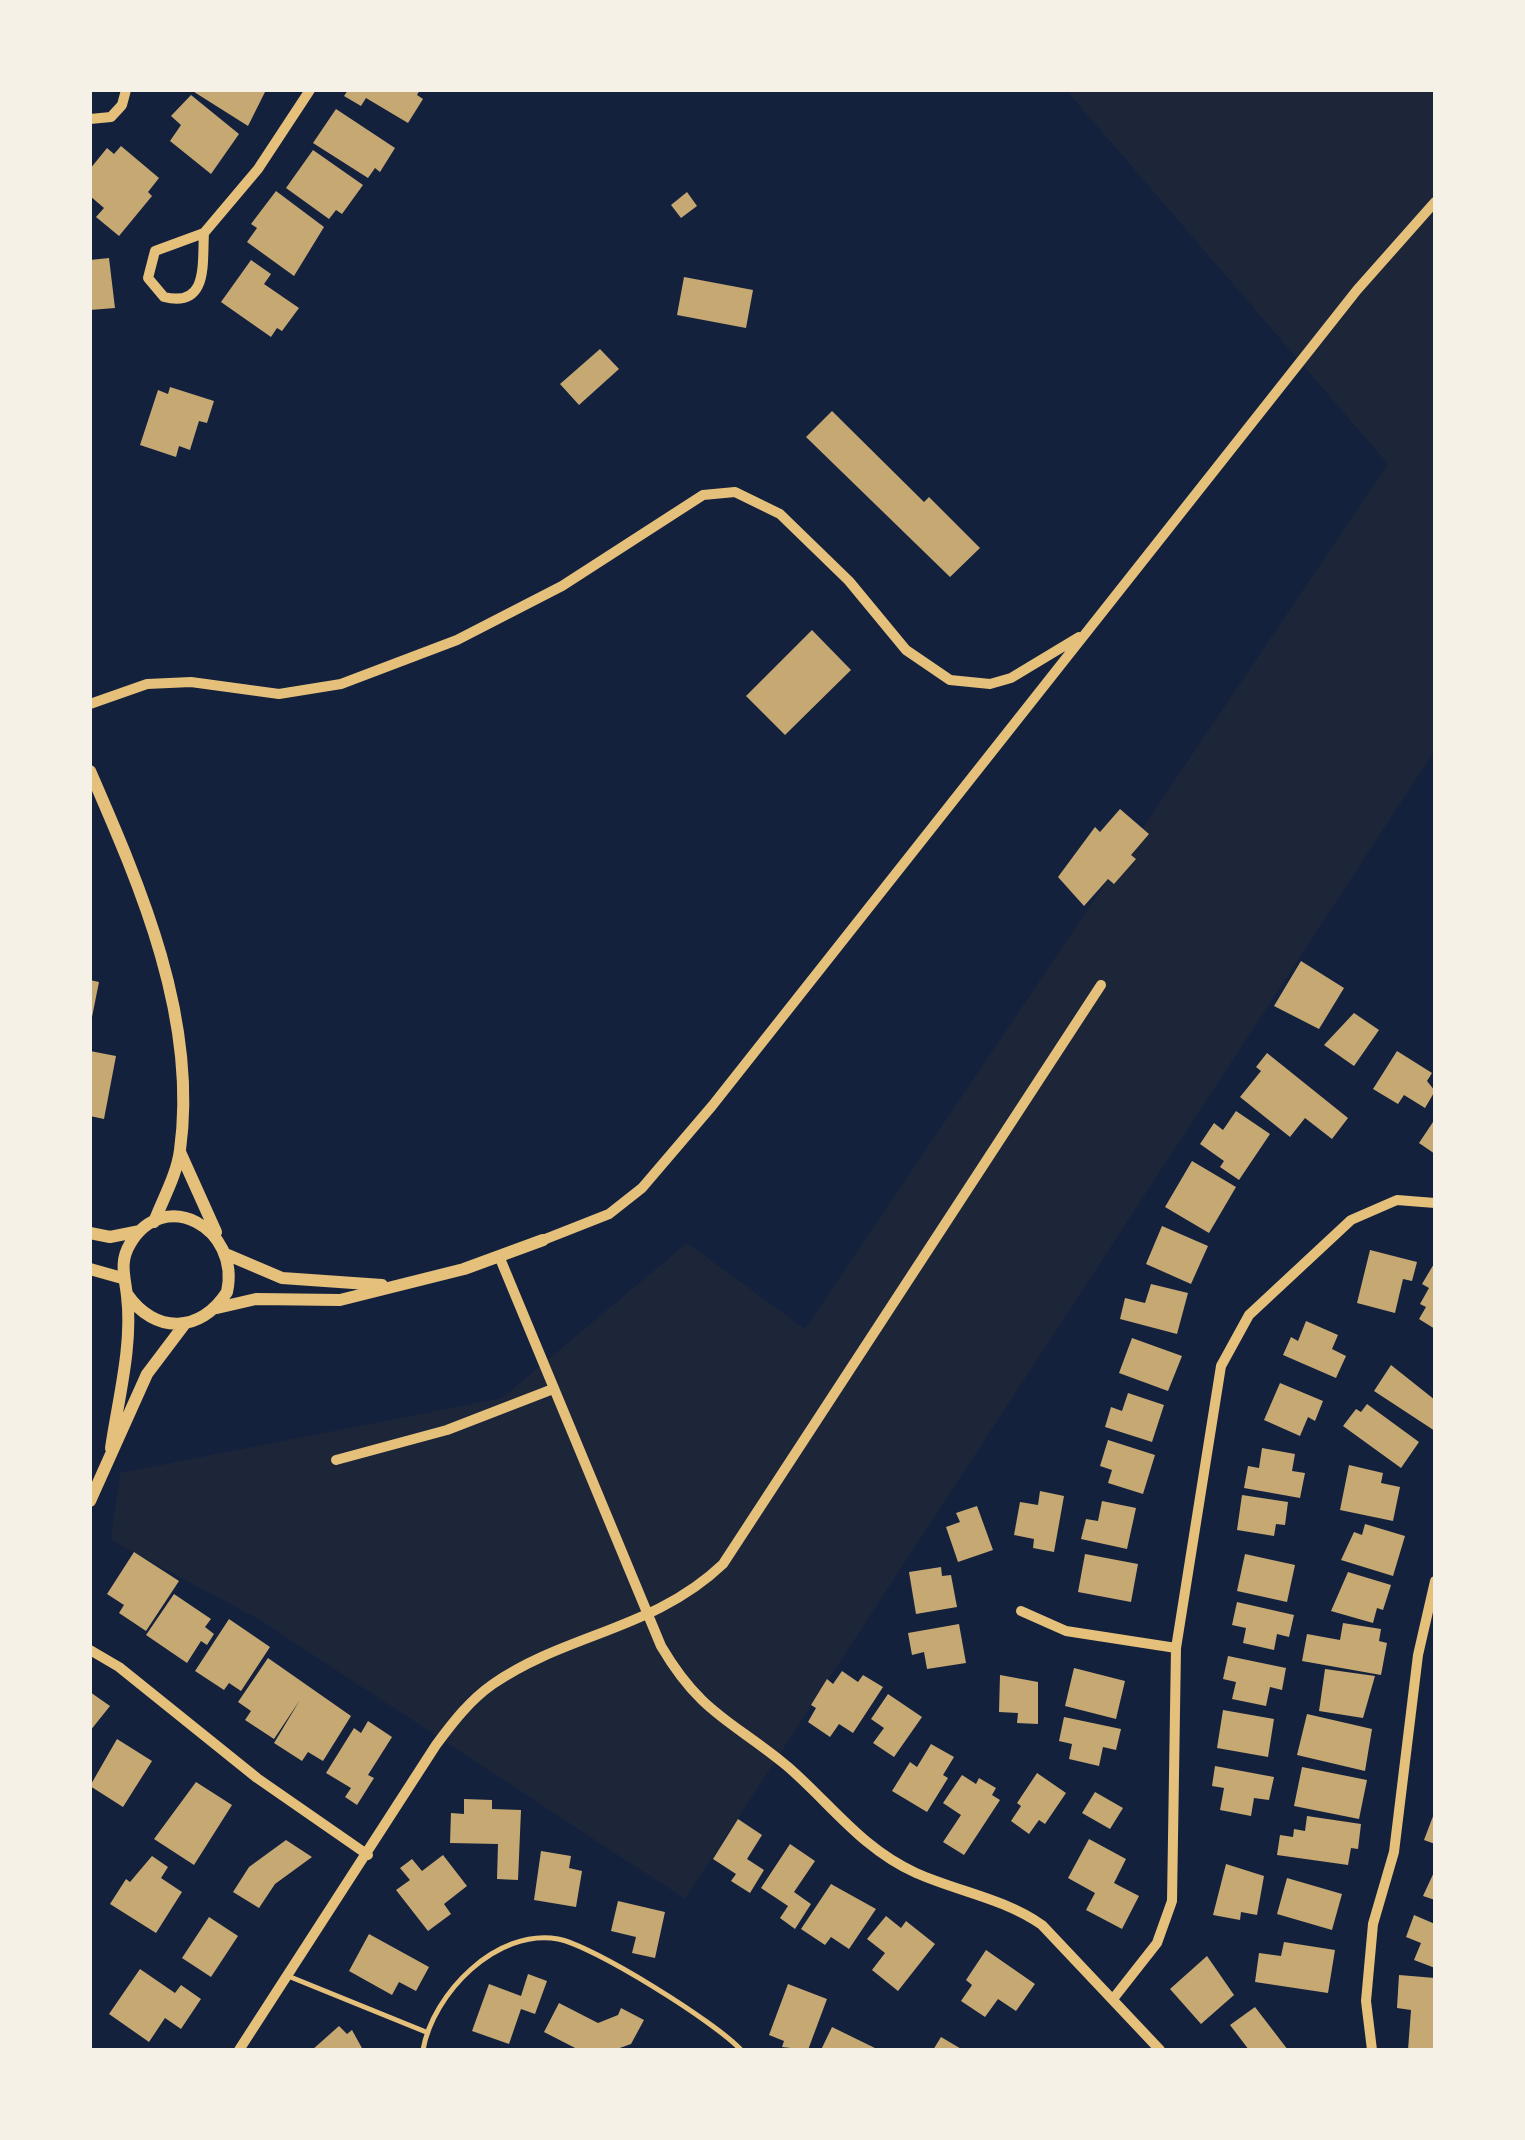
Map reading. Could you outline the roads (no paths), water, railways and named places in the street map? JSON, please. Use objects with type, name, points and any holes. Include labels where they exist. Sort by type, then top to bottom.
[{"type":"street","points":[[90,118],[111,118],[122,105],[126,90]]},
{"type":"street","points":[[204,233],[205,271],[197,290],[181,299],[164,297],[148,278],[155,251],[204,233],[258,169],[310,90]]},
{"type":"street","points":[[90,1501],[110,1448],[147,1374],[184,1325],[216,1308],[256,1299],[340,1300],[499,1256],[609,1214],[642,1188],[725,1091],[1357,290],[1435,202]]},
{"type":"street","points":[[90,704],[146,684],[191,682],[278,694],[341,684],[456,640],[562,586],[702,495],[735,492],[780,514],[849,581],[906,650],[950,680],[990,684],[1012,678],[1088,632]]},
{"type":"street","points":[[90,771],[118,834],[174,998],[183,1080],[180,1152],[154,1222]]},
{"type":"street","points":[[239,2050],[436,1745],[469,1704],[522,1667],[676,1603],[723,1564],[1100,985]]},
{"type":"street","points":[[180,1152],[228,1255],[231,1274],[216,1308]]},
{"type":"street","points":[[1113,1999],[1157,1943],[1172,1902],[1176,1648],[1212,1401],[1234,1336],[1249,1315],[1351,1220],[1397,1200],[1435,1202]]},
{"type":"street","points":[[110,1448],[127,1335],[127,1294],[122,1278],[129,1245],[154,1222],[188,1219],[220,1238]]},
{"type":"street","points":[[90,1233],[110,1237],[140,1232]]},
{"type":"street","points":[[228,1255],[282,1278],[390,1286]]},
{"type":"street","points":[[499,1256],[648,1615],[679,1676],[701,1703],[785,1765],[857,1836],[912,1872],[1020,1910],[1042,1925],[1160,2050]]},
{"type":"street","points":[[90,1268],[122,1278]]},
{"type":"street","points":[[127,1294],[150,1319],[184,1325]]},
{"type":"street","points":[[336,1460],[447,1430],[554,1389]]},
{"type":"street","points":[[1372,2050],[1366,2001],[1372,1924],[1394,1852],[1418,1655],[1435,1581]]},
{"type":"street","points":[[1021,1611],[1066,1631],[1176,1648]]},
{"type":"street","points":[[90,1650],[119,1667],[257,1778],[368,1855]]},
{"type":"lane","points":[[423,2050],[426,2032],[458,1984],[500,1946],[530,1937],[561,1939],[646,1984],[741,2050]]},
{"type":"lane","points":[[288,1976],[426,2032]]}]
